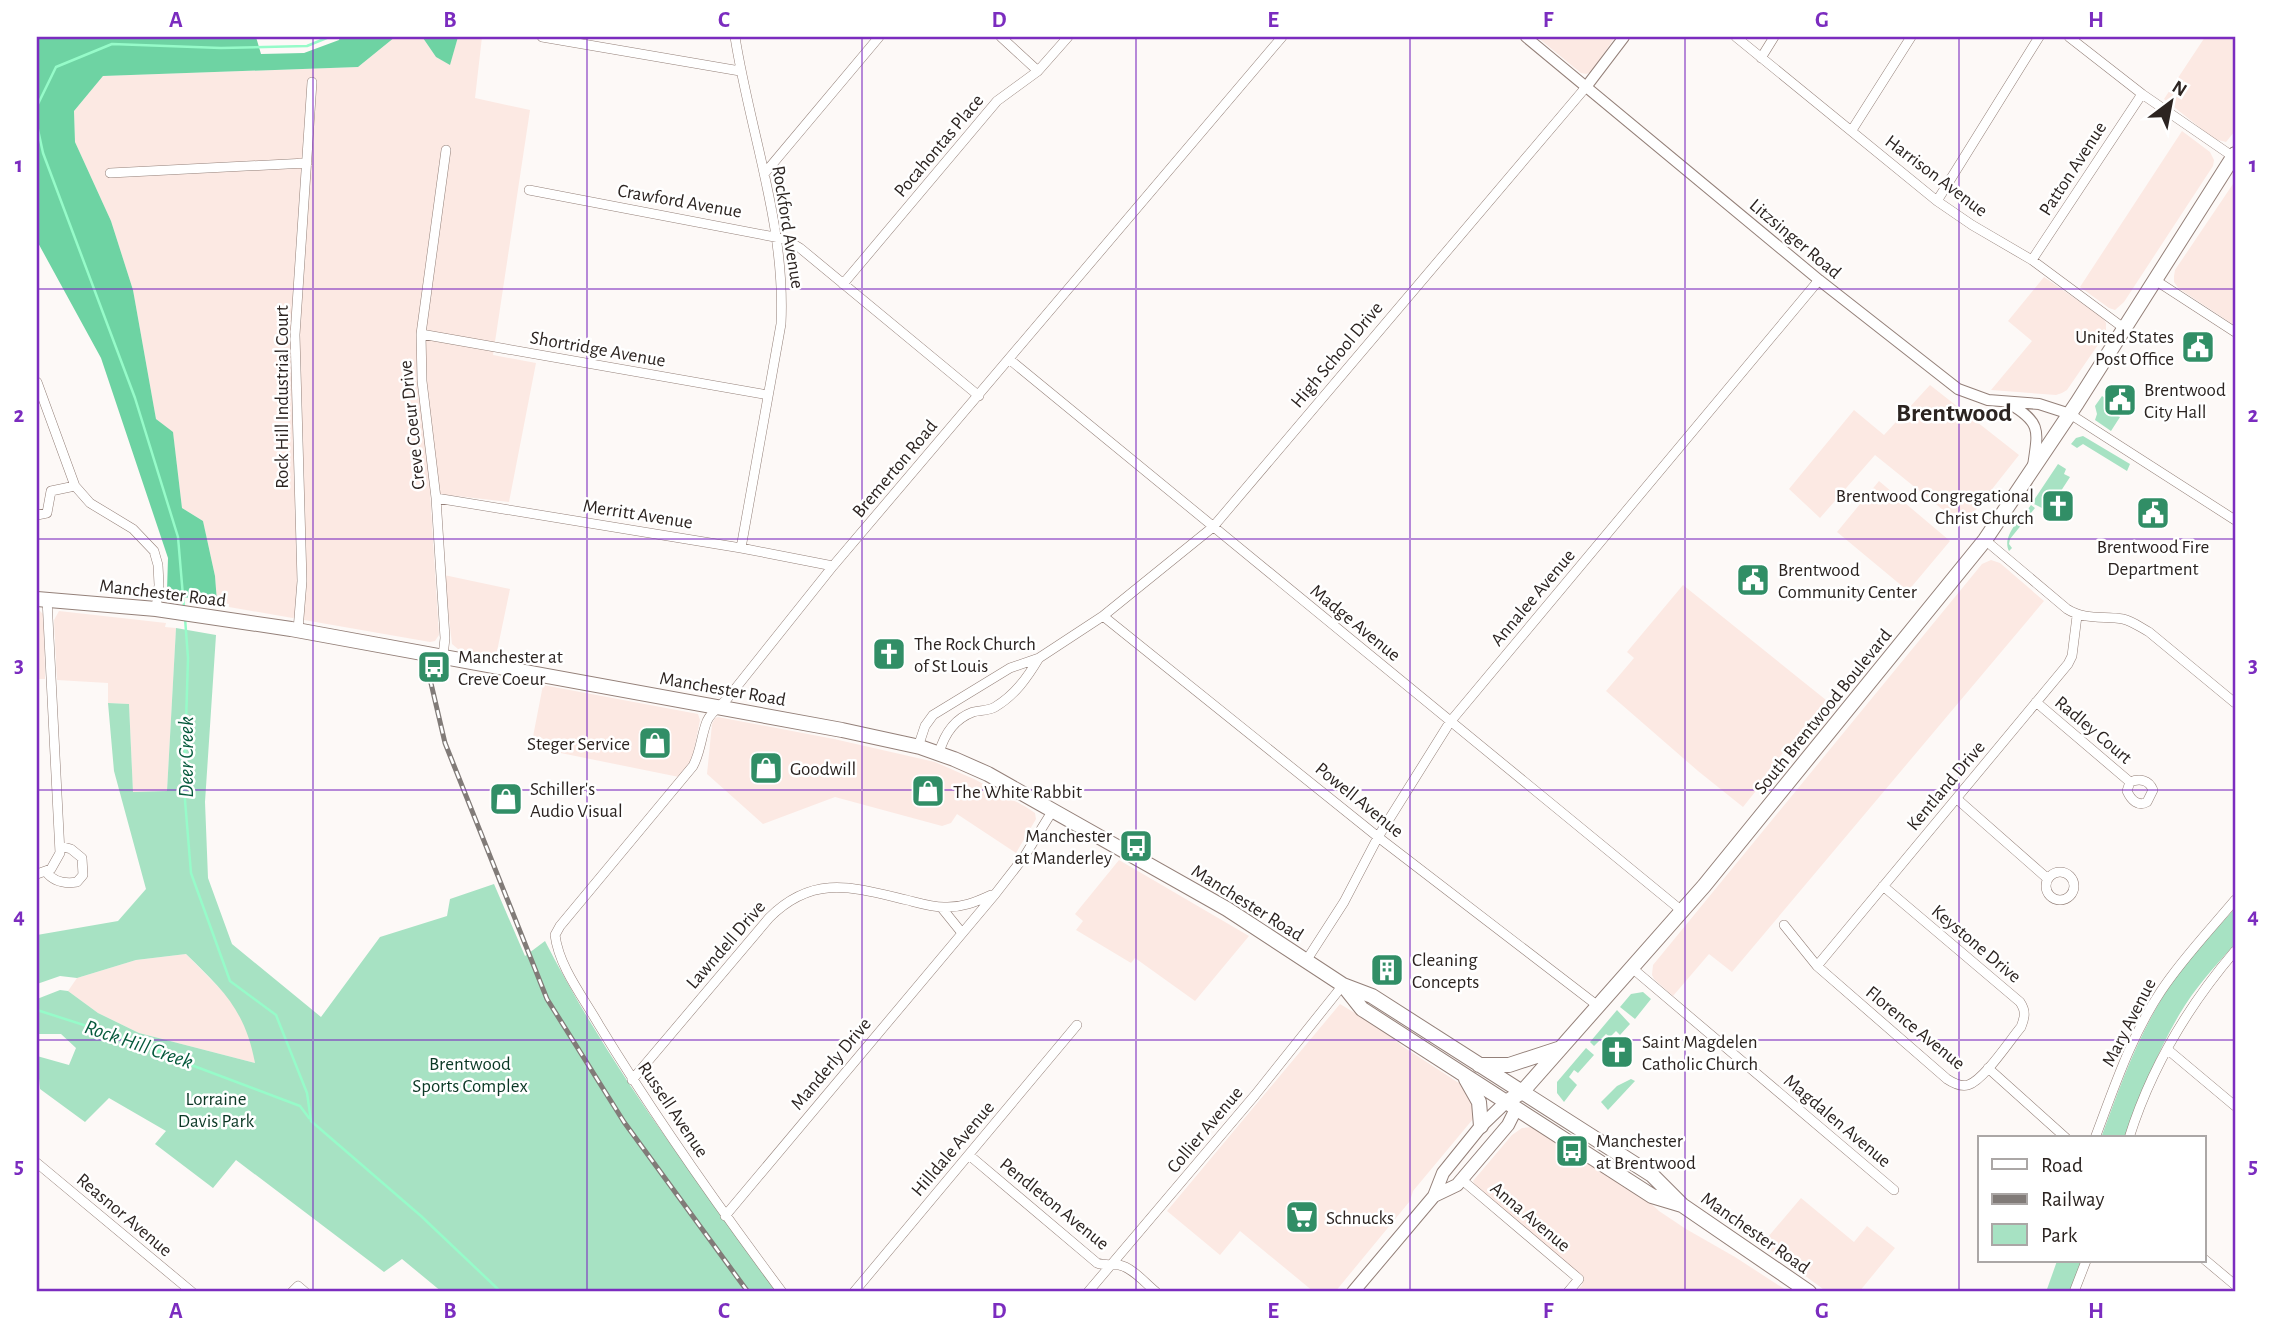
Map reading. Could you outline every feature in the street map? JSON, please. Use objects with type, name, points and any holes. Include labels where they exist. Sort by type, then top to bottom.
[{"type":"main road","name":"South Brentwood Boulevard","points":[[1353,1292],[1434,1196],[1443,1173],[1480,1126],[1511,1105],[1682,911],[1985,540],[2070,414],[2235,157]]},
{"type":"main road","name":"Manchester Road","points":[[42,599],[162,610],[298,631],[850,731],[939,753],[988,774],[1053,810],[1227,909],[1343,985],[1372,996],[1652,1175],[1682,1205],[1809,1292]]},
{"type":"main road","name":"Manchester Road","points":[[1343,985],[1362,1009],[1463,1075],[1653,1196],[1682,1205]]},
{"type":"main road","points":[[1479,1065],[1508,1065],[1562,1048]]},
{"type":"main road","points":[[1463,1075],[1479,1102],[1480,1126]]},
{"type":"main road","name":"South Brentwood Boulevard","points":[[1434,1196],[1457,1185],[1508,1125],[1511,1105]]},
{"type":"street","points":[[542,37],[740,71]]},
{"type":"street","name":"Rockford Avenue","points":[[735,37],[775,236],[782,304],[781,324],[741,548]]},
{"type":"street","points":[[764,174],[879,37]]},
{"type":"street","points":[[1001,37],[1038,71]]},
{"type":"street","name":"Pocahontas Place","points":[[843,284],[997,102],[1038,71],[1068,37]]},
{"type":"street","name":"Bremerton Road","points":[[555,934],[693,765],[700,751],[708,719],[833,566],[1282,37]]},
{"type":"street","name":"Litzsinger Road","points":[[1526,37],[1819,280],[1958,389],[1970,395],[2007,403],[2039,404],[2070,414]]},
{"type":"street","name":"High School Drive","points":[[918,747],[925,726],[933,715],[1010,668],[1039,658],[1103,615],[1213,527],[1586,86],[1624,37]]},
{"type":"street","name":"Harrison Avenue","points":[[1736,37],[1937,201],[2032,260],[2125,329]]},
{"type":"street","points":[[1760,58],[1774,37]]},
{"type":"street","points":[[1852,130],[1911,37]]},
{"type":"street","points":[[1937,201],[2039,37]]},
{"type":"street","points":[[2069,37],[2142,94],[2235,157]]},
{"type":"street","name":"Rock Hill Industrial Court","points":[[298,631],[302,581],[295,335],[312,82]]},
{"type":"street","name":"Patton Avenue","points":[[2032,260],[2142,94]]},
{"type":"street","name":"Creve Coeur Drive","points":[[443,656],[445,638],[436,498],[422,381],[421,334],[446,150]]},
{"type":"street","points":[[110,173],[307,163]]},
{"type":"street","name":"Crawford Avenue","points":[[529,191],[785,239],[800,248],[979,396]]},
{"type":"street","name":"Annalee Avenue","points":[[1306,961],[1344,902],[1378,837],[1450,722],[1819,280]]},
{"type":"street","points":[[2155,281],[2235,332]]},
{"type":"street","name":"Shortridge Avenue","points":[[421,334],[768,395]]},
{"type":"street","name":"Madge Avenue","points":[[1009,359],[1682,911]]},
{"type":"street","points":[[37,382],[75,486],[90,503],[133,529],[154,551],[162,610]]},
{"type":"street","points":[[2007,403],[2033,420],[2037,431],[2033,468]]},
{"type":"street","points":[[2070,414],[2235,520]]},
{"type":"street","points":[[37,515],[47,513],[51,491],[75,486]]},
{"type":"street","name":"Merritt Avenue","points":[[436,498],[741,548],[833,566]]},
{"type":"street","points":[[1985,540],[2077,616],[2121,619],[2137,625],[2235,703]]},
{"type":"street","points":[[41,873],[51,869],[60,850],[42,599]]},
{"type":"street","name":"Powell Avenue","points":[[1103,615],[1378,837],[1598,1006]]},
{"type":"street","name":"Kentland Drive","points":[[1817,966],[2072,656],[2077,616]]},
{"type":"street","name":"High School Drive","points":[[939,753],[945,735],[953,725],[970,714],[988,710],[1010,696],[1023,683],[1039,658]]},
{"type":"street","name":"Radley Court","points":[[2036,702],[2130,782]]},
{"type":"street","points":[[1957,799],[2048,879]]},
{"type":"street","name":"Manderly Drive","points":[[725,1216],[996,893],[1024,858],[1053,810]]},
{"type":"street","points":[[41,873],[68,883],[77,882],[83,875],[82,858],[71,849],[60,850]]},
{"type":"street","name":"Keystone Drive","points":[[1883,886],[2024,1008],[2021,1027],[1988,1068]]},
{"type":"street","name":"Lawndell Drive","points":[[632,1080],[769,918],[794,897],[820,889],[854,888],[942,907],[966,905],[996,893]]},
{"type":"street","name":"Mary Avenue","points":[[2096,1136],[2125,1060],[2148,1012],[2176,971],[2235,900]]},
{"type":"street","points":[[942,907],[962,933]]},
{"type":"street","name":"Florence Avenue","points":[[1784,925],[1817,966],[1952,1082],[1967,1085],[1988,1068],[2064,1136]]},
{"type":"street","name":"Russell Avenue","points":[[555,934],[561,956],[576,986],[632,1080],[725,1216],[782,1292]]},
{"type":"street","points":[[2130,1136],[2166,1049],[2194,1001],[2235,951]]},
{"type":"street","name":"Magdalen Avenue","points":[[1632,968],[1894,1190]]},
{"type":"street","name":"Collier Avenue","points":[[1088,1292],[1255,1095],[1343,985]]},
{"type":"street","name":"Hilldale Avenue","points":[[854,1292],[1077,1026]]},
{"type":"street","points":[[2166,1049],[2235,1107]]},
{"type":"street","name":"Pendleton Avenue","points":[[969,1155],[1097,1263],[1120,1265],[1156,1292]]},
{"type":"street","name":"Reasnor Avenue","points":[[37,1163],[192,1292]]},
{"type":"street","name":"Anna Avenue","points":[[1461,1179],[1579,1279],[1568,1292]]},
{"type":"street","points":[[2206,1261],[2235,1285]]},
{"type":"street","points":[[2074,1292],[2086,1262]]},
{"type":"shaded area","points":[[395,37],[423,38],[436,57],[450,64],[458,37],[482,37],[475,98],[530,110],[493,355],[536,363],[509,502],[430,493],[439,635],[435,641],[430,642],[229,607],[229,604],[217,602],[215,576],[203,521],[182,508],[173,433],[156,419],[133,290],[111,221],[75,142],[74,111],[103,76],[358,67]]},
{"type":"shaded area","points":[[1537,37],[1615,37],[1591,72],[1586,74],[1581,73]]},
{"type":"shaded area","points":[[2205,37],[2235,37],[2235,131],[2226,142],[2214,139],[2164,99]]},
{"type":"shaded area","points":[[2182,131],[2210,152],[2214,160],[2213,166],[2124,302],[2115,310],[2109,308],[2080,287]]},
{"type":"shaded area","points":[[2235,181],[2234,325],[2178,288],[2174,276],[2175,270]]},
{"type":"shaded area","points":[[2044,277],[2103,318],[2106,333],[2067,390],[2062,393],[2056,395],[1991,390],[2032,341],[2008,321]]},
{"type":"shaded area","points":[[1930,385],[2019,455],[1963,526],[1875,455],[1820,518],[1789,489],[1854,410],[1884,435]]},
{"type":"shaded area","points":[[1879,481],[1950,541],[1908,591],[1837,532]]},
{"type":"shaded area","points":[[1991,560],[2000,563],[2044,601],[1732,972],[1709,954],[1673,996],[1654,979],[1653,965],[1982,564]]},
{"type":"shaded area","points":[[444,575],[510,589],[496,656],[458,649],[452,644]]},
{"type":"shaded area","points":[[1683,585],[1826,700],[1769,770],[1743,807],[1606,691],[1634,658],[1627,652]]},
{"type":"shaded area","points":[[37,608],[44,615],[45,679],[37,679]]},
{"type":"shaded area","points":[[59,611],[166,623],[165,627],[176,628],[167,791],[133,792],[129,704],[108,703],[108,683],[57,680],[54,620]]},
{"type":"shaded area","points":[[543,685],[698,714],[700,720],[692,760],[679,777],[531,747]]},
{"type":"shaded area","points":[[718,717],[935,762],[1026,807],[1035,813],[1036,819],[1016,853],[957,814],[951,823],[942,826],[835,797],[763,824],[707,774],[712,724]]},
{"type":"shaded area","points":[[1119,860],[1249,936],[1195,1001],[1135,958],[1131,963],[1076,930],[1083,921],[1075,914]]},
{"type":"shaded area","points":[[186,954],[234,1003],[251,1038],[255,1063],[139,1033],[98,1013],[68,991],[77,978],[136,960]]},
{"type":"shaded area","points":[[1340,1004],[1383,1030],[1402,1046],[1465,1087],[1474,1101],[1473,1119],[1335,1292],[1314,1292],[1240,1231],[1220,1255],[1167,1211]]},
{"type":"shaded area","points":[[1533,1127],[1642,1195],[1659,1211],[1686,1229],[1789,1292],[1576,1292],[1583,1279],[1473,1181],[1512,1135],[1522,1128]]},
{"type":"shaded area","points":[[1801,1198],[1854,1242],[1867,1226],[1895,1248],[1859,1292],[1827,1292],[1762,1244]]},
{"type":"green space","points":[[37,37],[256,37],[261,54],[304,53],[339,40],[340,37],[395,37],[358,67],[103,76],[74,111],[75,142],[111,221],[133,290],[156,419],[173,432],[182,508],[203,521],[215,576],[217,602],[170,595],[167,591],[168,558],[101,358],[37,241]]},
{"type":"green space","points":[[415,37],[458,37],[450,65],[436,57],[423,38]]},
{"type":"green space","points":[[2102,396],[2112,403],[2109,411],[2120,417],[2111,431],[2095,420],[2095,406]]},
{"type":"green space","points":[[2083,436],[2130,464],[2127,471],[2083,444],[2077,448],[2071,444],[2076,438]]},
{"type":"green space","points":[[2058,464],[2066,469],[2064,474],[2070,477],[2048,511],[2032,503]]},
{"type":"green space","points":[[2031,505],[2035,508],[2010,539],[2012,548],[2009,551],[2007,545],[2010,533]]},
{"type":"green space","points":[[176,628],[216,635],[205,802],[208,878],[232,944],[321,1017],[380,937],[447,916],[450,899],[494,884],[525,956],[545,941],[625,1077],[685,1165],[780,1292],[442,1292],[402,1259],[384,1272],[236,1160],[213,1188],[155,1144],[166,1131],[109,1098],[85,1122],[40,1089],[37,1056],[69,1065],[76,1048],[61,1034],[37,1034],[37,999],[60,990],[68,991],[98,1013],[139,1033],[255,1063],[245,1029],[231,1002],[186,954],[136,960],[77,978],[60,976],[37,984],[37,935],[118,921],[146,889],[114,771],[108,703],[129,704],[133,792],[167,791]]},
{"type":"green space","points":[[2235,908],[2235,944],[2212,969],[2179,1015],[2156,1060],[2126,1136],[2102,1136],[2144,1032],[2166,992],[2186,964]]},
{"type":"green space","points":[[1643,992],[1651,999],[1635,1019],[1620,1007],[1631,994]]},
{"type":"green space","points":[[1617,1010],[1630,1024],[1620,1035],[1616,1031],[1610,1037],[1606,1034],[1594,1046],[1590,1042]]},
{"type":"green space","points":[[1586,1048],[1594,1055],[1578,1073],[1574,1070],[1569,1077],[1577,1085],[1564,1102],[1557,1093],[1557,1082]]},
{"type":"green space","points":[[1631,1079],[1635,1081],[1608,1110],[1601,1102],[1617,1086]]},
{"type":"green space","points":[[2057,1262],[2082,1262],[2070,1292],[2046,1292]]},
{"type":"waterway","name":"Deer Creek","points":[[37,106],[56,67],[112,44],[221,48],[307,46],[329,37]]},
{"type":"waterway","name":"Deer Creek","points":[[37,125],[43,153],[135,398],[178,537],[184,608]]},
{"type":"waterway","name":"Deer Creek","points":[[185,618],[188,658],[184,788],[191,873],[230,981],[276,1015],[307,1093],[311,1121],[421,1216],[501,1292]]},
{"type":"waterway","name":"Rock Hill Creek","points":[[37,1010],[146,1045],[178,1060],[300,1106],[309,1118]]},
{"type":"railway","points":[[430,679],[445,743],[547,999],[624,1122],[748,1292]]},
{"type":"place","name":"United States Post Office","points":[[2198,347]]},
{"type":"place","name":"Brentwood City Hall","points":[[2120,400]]},
{"type":"place","name":"Brentwood Congregational Christ Church","points":[[2058,506]]},
{"type":"place","name":"Brentwood Fire Department","points":[[2153,513]]},
{"type":"place","name":"Brentwood Community Center","points":[[1753,580]]},
{"type":"place","name":"The Rock Church of St Louis","points":[[889,654]]},
{"type":"place","name":"Manchester at Creve Coeur","points":[[434,667]]},
{"type":"place","name":"Steger Service","points":[[655,743]]},
{"type":"place","name":"Goodwill","points":[[766,768]]},
{"type":"place","name":"The White Rabbit","points":[[928,791]]},
{"type":"place","name":"Schiller's Audio Visual","points":[[506,799]]},
{"type":"place","name":"Manchester at Manderley","points":[[1136,846]]},
{"type":"place","name":"Cleaning Concepts","points":[[1387,970]]},
{"type":"place","name":"Saint Magdelen Catholic Church","points":[[1617,1052]]},
{"type":"place","name":"Manchester at Brentwood","points":[[1572,1151]]},
{"type":"place","name":"Schnucks","points":[[1302,1217]]},
{"type":"district","name":"Brentwood","points":[[1954,412]]},
{"type":"park label","name":"Brentwood Sports Complex","points":[[470,1074]]},
{"type":"park label","name":"Lorraine Davis Park","points":[[216,1109]]}]
